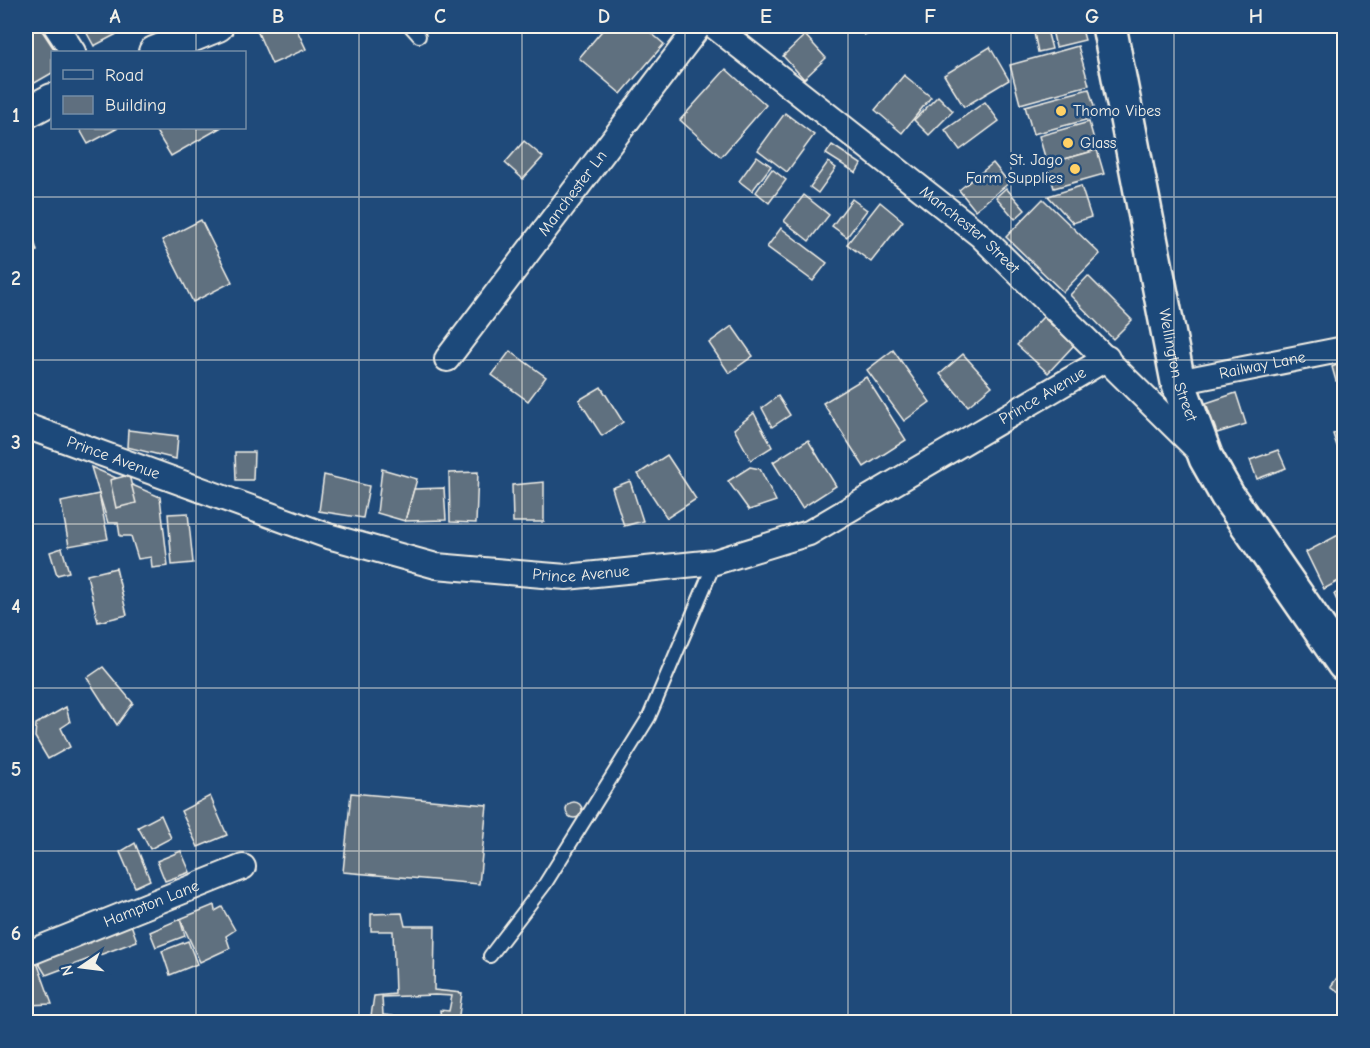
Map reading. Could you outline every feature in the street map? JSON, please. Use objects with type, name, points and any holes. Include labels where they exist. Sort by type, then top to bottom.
[{"type":"main road","name":"Wellington Street","points":[[1109,26],[1178,382],[1206,458],[1227,495],[1344,664]]},
{"type":"street","points":[[56,26],[72,51]]},
{"type":"street","points":[[156,51],[218,26]]},
{"type":"street","name":"Manchester Ln","points":[[447,359],[699,26]]},
{"type":"street","name":"Manchester Street","points":[[714,26],[980,235],[1206,458]]},
{"type":"street","points":[[26,113],[51,100]]},
{"type":"street","name":"Railway Lane","points":[[1178,382],[1344,349]]},
{"type":"street","name":"Prince Avenue","points":[[26,426],[328,536],[436,566],[566,577],[714,562],[809,533],[1107,358]]},
{"type":"street","name":"Hampton Lane","points":[[26,954],[243,867]]},
{"type":"lane","points":[[410,26],[419,36]]},
{"type":"lane","points":[[490,956],[545,884],[649,717],[714,562]]},
{"type":"building","points":[[26,26],[39,26],[55,51],[51,51],[51,74],[26,88]]},
{"type":"building","points":[[83,26],[132,26],[94,46]]},
{"type":"building","points":[[255,26],[295,26],[306,49],[272,64]]},
{"type":"building","points":[[606,26],[643,26],[664,44],[621,94],[579,58]]},
{"type":"building","points":[[860,26],[883,26],[864,35]]},
{"type":"building","points":[[953,26],[976,26],[977,27],[954,33]]},
{"type":"building","points":[[1046,26],[1052,49],[1038,52],[1033,28]]},
{"type":"building","points":[[1051,26],[1081,26],[1085,40],[1056,47]]},
{"type":"building","points":[[805,35],[826,58],[804,79],[783,56]]},
{"type":"building","points":[[1078,46],[1089,85],[1020,104],[1010,65]]},
{"type":"building","points":[[990,47],[1009,80],[964,107],[944,75]]},
{"type":"building","points":[[726,69],[766,105],[721,157],[680,120]]},
{"type":"building","points":[[904,75],[931,97],[902,133],[875,110]]},
{"type":"building","name":"Thomo Vibes","points":[[1089,89],[1097,117],[1033,134],[1025,106]]},
{"type":"building","points":[[938,96],[953,111],[929,135],[914,120]]},
{"type":"building","points":[[985,102],[999,121],[960,150],[945,130]]},
{"type":"building","points":[[785,113],[814,135],[787,172],[758,150]]},
{"type":"building","name":"Glass","points":[[1089,122],[1097,150],[1047,164],[1039,136]]},
{"type":"building","points":[[80,129],[116,129],[88,144]]},
{"type":"building","points":[[155,129],[218,129],[171,156]]},
{"type":"building","points":[[524,141],[543,157],[523,179],[505,163]]},
{"type":"building","points":[[832,145],[861,164],[856,173],[826,154]]},
{"type":"building","name":"St. Jago Farm Supplies","points":[[1097,150],[1104,174],[1054,188],[1047,164]]},
{"type":"building","points":[[757,156],[771,166],[752,191],[739,181]]},
{"type":"building","points":[[828,162],[836,168],[818,193],[810,187]]},
{"type":"building","points":[[993,163],[1009,183],[975,210],[959,190]]},
{"type":"building","points":[[772,169],[786,180],[769,203],[756,192]]},
{"type":"building","points":[[1081,186],[1091,217],[1073,223],[1048,196]]},
{"type":"building","points":[[1006,188],[1025,210],[1015,219],[996,197]]},
{"type":"building","points":[[804,195],[829,215],[809,241],[784,221]]},
{"type":"building","points":[[852,199],[867,210],[847,237],[832,226]]},
{"type":"building","points":[[1043,199],[1100,254],[1063,292],[1006,237]]},
{"type":"building","points":[[880,202],[903,221],[871,262],[847,244]]},
{"type":"building","points":[[26,212],[37,251],[26,254]]},
{"type":"building","points":[[201,220],[232,282],[193,302],[162,240]]},
{"type":"building","points":[[781,228],[827,263],[813,281],[767,247]]},
{"type":"building","points":[[1088,276],[1132,320],[1113,339],[1070,295]]},
{"type":"building","points":[[1043,317],[1074,345],[1048,373],[1017,345]]},
{"type":"building","points":[[732,326],[753,356],[729,373],[709,343]]},
{"type":"building","points":[[893,350],[930,402],[904,421],[867,370]]},
{"type":"building","points":[[510,351],[546,377],[528,401],[492,375]]},
{"type":"building","points":[[963,354],[992,386],[968,406],[940,374]]},
{"type":"building","points":[[1344,362],[1344,377],[1336,381],[1332,367]]},
{"type":"building","points":[[866,377],[906,440],[864,467],[823,403]]},
{"type":"building","points":[[601,387],[623,422],[602,436],[579,400]]},
{"type":"building","points":[[1236,393],[1246,424],[1217,433],[1206,403]]},
{"type":"building","points":[[778,396],[790,415],[772,427],[762,408]]},
{"type":"building","points":[[754,413],[772,447],[751,460],[734,429]]},
{"type":"building","points":[[128,430],[178,436],[176,459],[127,447]]},
{"type":"building","points":[[1344,430],[1344,443],[1337,446],[1333,434]]},
{"type":"building","points":[[808,440],[836,486],[802,508],[773,462]]},
{"type":"building","points":[[1278,450],[1286,468],[1257,479],[1250,460]]},
{"type":"building","points":[[235,452],[254,452],[253,480],[236,480]]},
{"type":"building","points":[[667,455],[696,499],[667,518],[638,474]]},
{"type":"building","points":[[91,467],[160,497],[168,566],[152,568],[151,557],[138,559],[131,536],[120,536],[118,523],[108,523]]},
{"type":"building","points":[[750,467],[760,469],[776,501],[749,510],[728,481]]},
{"type":"building","points":[[382,469],[417,479],[405,521],[377,513]]},
{"type":"building","points":[[478,472],[476,523],[450,522],[449,473]]},
{"type":"building","points":[[129,475],[136,503],[116,508],[110,480]]},
{"type":"building","points":[[324,475],[369,486],[363,518],[319,511]]},
{"type":"building","points":[[630,481],[643,521],[624,526],[612,488]]},
{"type":"building","points":[[544,482],[544,522],[513,522],[512,485]]},
{"type":"building","points":[[444,488],[446,520],[405,521],[414,489]]},
{"type":"building","points":[[99,494],[108,539],[69,546],[61,502]]},
{"type":"building","points":[[188,513],[193,563],[172,565],[168,514]]},
{"type":"building","points":[[1344,532],[1344,578],[1324,589],[1306,552]]},
{"type":"building","points":[[62,548],[69,572],[57,575],[50,552]]},
{"type":"building","points":[[116,568],[127,615],[98,622],[87,575]]},
{"type":"building","points":[[1344,589],[1344,616],[1334,594]]},
{"type":"building","points":[[103,667],[133,703],[117,725],[87,678]]},
{"type":"building","points":[[66,707],[70,722],[61,728],[70,747],[48,759],[35,737],[36,724]]},
{"type":"building","points":[[351,793],[487,805],[479,884],[343,872]]},
{"type":"building","points":[[210,796],[227,835],[198,847],[181,811]]},
{"type":"building","points":[[574,802],[582,810],[574,818],[566,810]]},
{"type":"building","points":[[161,815],[171,838],[150,849],[138,827]]},
{"type":"building","points":[[135,843],[150,880],[135,887],[120,852]]},
{"type":"building","points":[[181,851],[190,872],[165,881],[157,861]]},
{"type":"building","points":[[214,905],[215,911],[222,907],[235,930],[226,936],[230,948],[200,962],[180,919]]},
{"type":"building","points":[[402,913],[405,926],[435,926],[434,990],[462,993],[458,1022],[401,1022],[405,1017],[441,1019],[440,1010],[449,1011],[452,996],[435,995],[382,997],[383,1015],[393,1016],[396,1022],[365,1022],[364,1019],[371,1016],[374,996],[395,994],[393,931],[371,931],[371,914]]},
{"type":"building","points":[[129,919],[137,941],[46,975],[35,957]]},
{"type":"building","points":[[180,919],[185,936],[156,947],[150,932]]},
{"type":"building","points":[[188,941],[197,964],[170,975],[162,951]]},
{"type":"building","points":[[35,957],[52,1004],[26,1005],[26,961]]},
{"type":"building","points":[[1344,968],[1344,996],[1331,986]]},
{"type":"place","name":"Thomo Vibes","points":[[1061,111]]},
{"type":"place","name":"Glass","points":[[1068,143]]},
{"type":"place","name":"St. Jago Farm Supplies","points":[[1075,169]]}]
